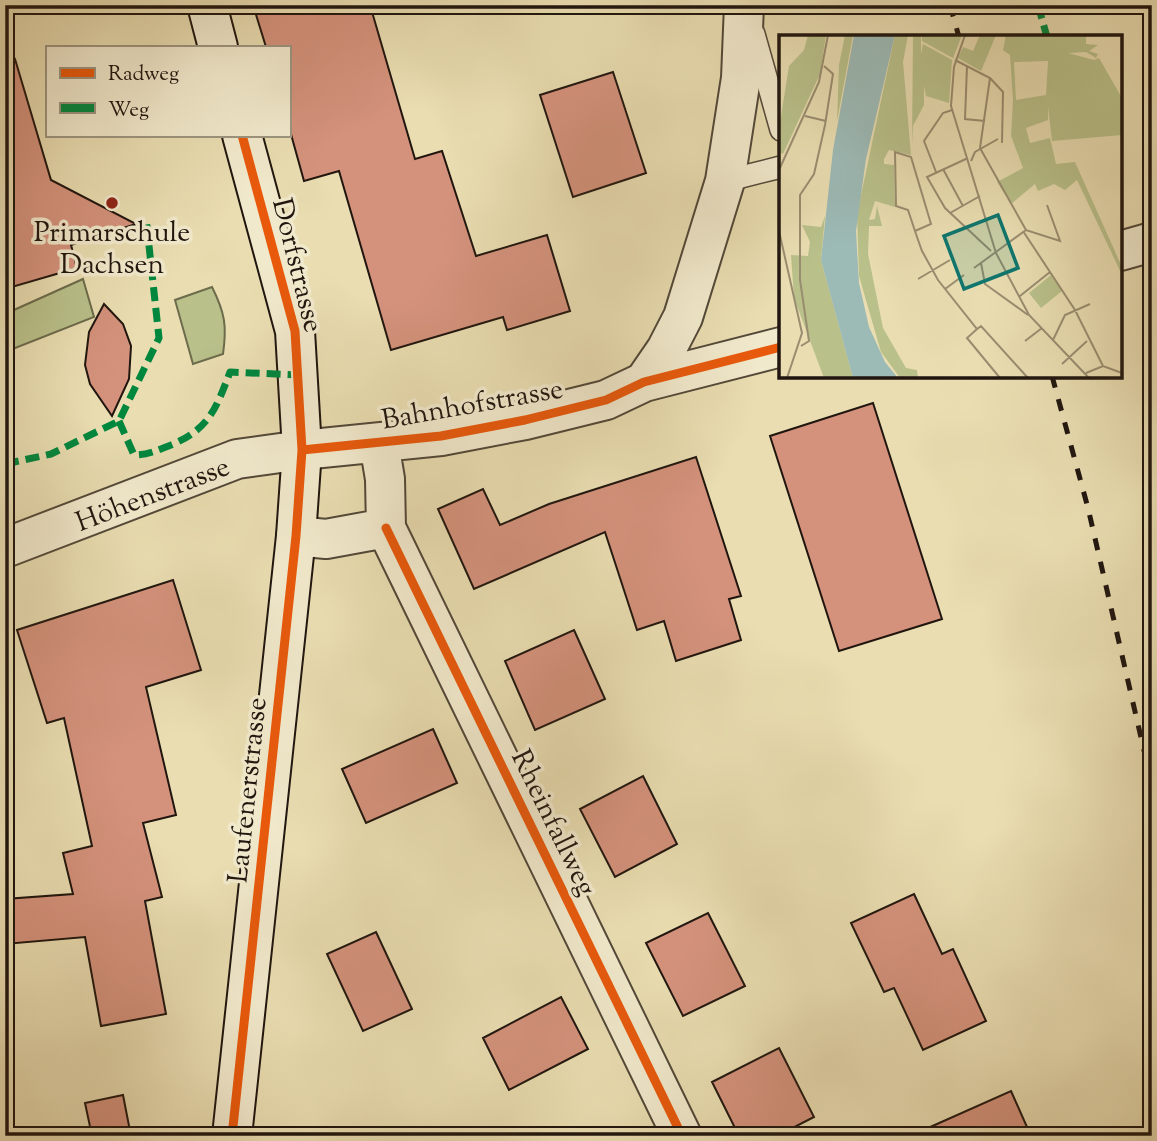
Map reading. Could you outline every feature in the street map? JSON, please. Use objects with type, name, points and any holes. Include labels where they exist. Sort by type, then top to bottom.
[{"type":"street","points":[[207,5],[218,46]]},
{"type":"street","points":[[644,382],[666,350],[682,317],[725,181],[741,78],[745,5]]},
{"type":"street","name":"Dorfstrasse","points":[[242,136],[295,331],[302,450]]},
{"type":"street","points":[[1122,250],[1152,242]]},
{"type":"street","name":"Bahnhofstrasse","points":[[302,450],[441,436],[526,420],[606,400],[644,382],[779,348]]},
{"type":"street","name":"Rheinfallweg","points":[[379,443],[385,479],[386,528],[682,1136]]},
{"type":"street","name":"Laufenerstrasse","points":[[232,1136],[296,536],[302,450]]},
{"type":"street","name":"Höhenstrasse","points":[[5,548],[237,459],[302,450]]},
{"type":"street","points":[[296,536],[326,540],[386,528]]},
{"type":"lane","points":[[745,5],[779,123]]},
{"type":"lane","points":[[725,181],[779,167]]},
{"type":"green space","points":[[83,279],[94,317],[5,352],[5,314]]},
{"type":"green space","points":[[212,287],[224,320],[223,354],[193,364],[175,300]]},
{"type":"building","points":[[253,5],[370,5],[415,159],[442,151],[476,256],[547,235],[570,311],[507,330],[503,317],[391,350],[339,171],[304,181],[290,131],[290,46],[266,46]]},
{"type":"building","points":[[15,59],[51,180],[136,224],[71,245],[77,268],[5,289],[5,61]]},
{"type":"building","points":[[613,72],[646,173],[573,197],[540,95]]},
{"type":"building","points":[[104,304],[123,324],[131,346],[129,379],[112,416],[90,384],[85,365],[89,332]]},
{"type":"building","points":[[873,403],[942,619],[839,651],[770,436]]},
{"type":"building","points":[[696,457],[741,596],[729,599],[741,640],[676,661],[664,621],[637,630],[605,532],[474,589],[438,509],[483,489],[500,525],[549,504]]},
{"type":"building","points":[[173,580],[201,670],[146,687],[176,815],[143,823],[162,897],[145,901],[166,1014],[101,1026],[85,937],[5,944],[5,899],[73,894],[63,853],[92,846],[64,718],[47,723],[17,630]]},
{"type":"building","points":[[574,630],[605,699],[535,730],[505,661]]},
{"type":"building","points":[[433,729],[457,783],[366,823],[342,769]]},
{"type":"building","points":[[643,776],[677,844],[615,877],[580,809]]},
{"type":"building","points":[[914,894],[942,954],[953,949],[986,1021],[923,1050],[894,988],[884,992],[851,923]]},
{"type":"building","points":[[708,913],[745,986],[683,1016],[646,943]]},
{"type":"building","points":[[376,932],[412,1009],[363,1031],[327,954]]},
{"type":"building","points":[[561,997],[588,1049],[509,1090],[483,1038]]},
{"type":"building","points":[[779,1048],[814,1117],[777,1136],[739,1136],[712,1082]]},
{"type":"building","points":[[1011,1091],[1031,1136],[910,1136]]},
{"type":"building","points":[[123,1095],[131,1136],[92,1136],[85,1103]]},
{"type":"railway","points":[[950,5],[958,35]]},
{"type":"railway","points":[[1053,378],[1088,508],[1152,785]]},
{"type":"marked path","points":[[1038,5],[1046,35]]},
{"type":"marked path","points":[[5,464],[51,454],[119,421],[159,338],[146,218]]},
{"type":"marked path","points":[[119,421],[134,455],[148,453],[184,439],[203,425],[215,407],[230,372],[298,375]]},
{"type":"cycle path","points":[[232,1136],[296,536],[302,450],[295,331],[242,136]]},
{"type":"cycle path","points":[[302,450],[441,436],[525,420],[606,400],[644,382],[779,348]]},
{"type":"cycle path","points":[[386,528],[682,1136]]},
{"type":"place","name":"Primarschule Dachsen","points":[[112,203]]}]
